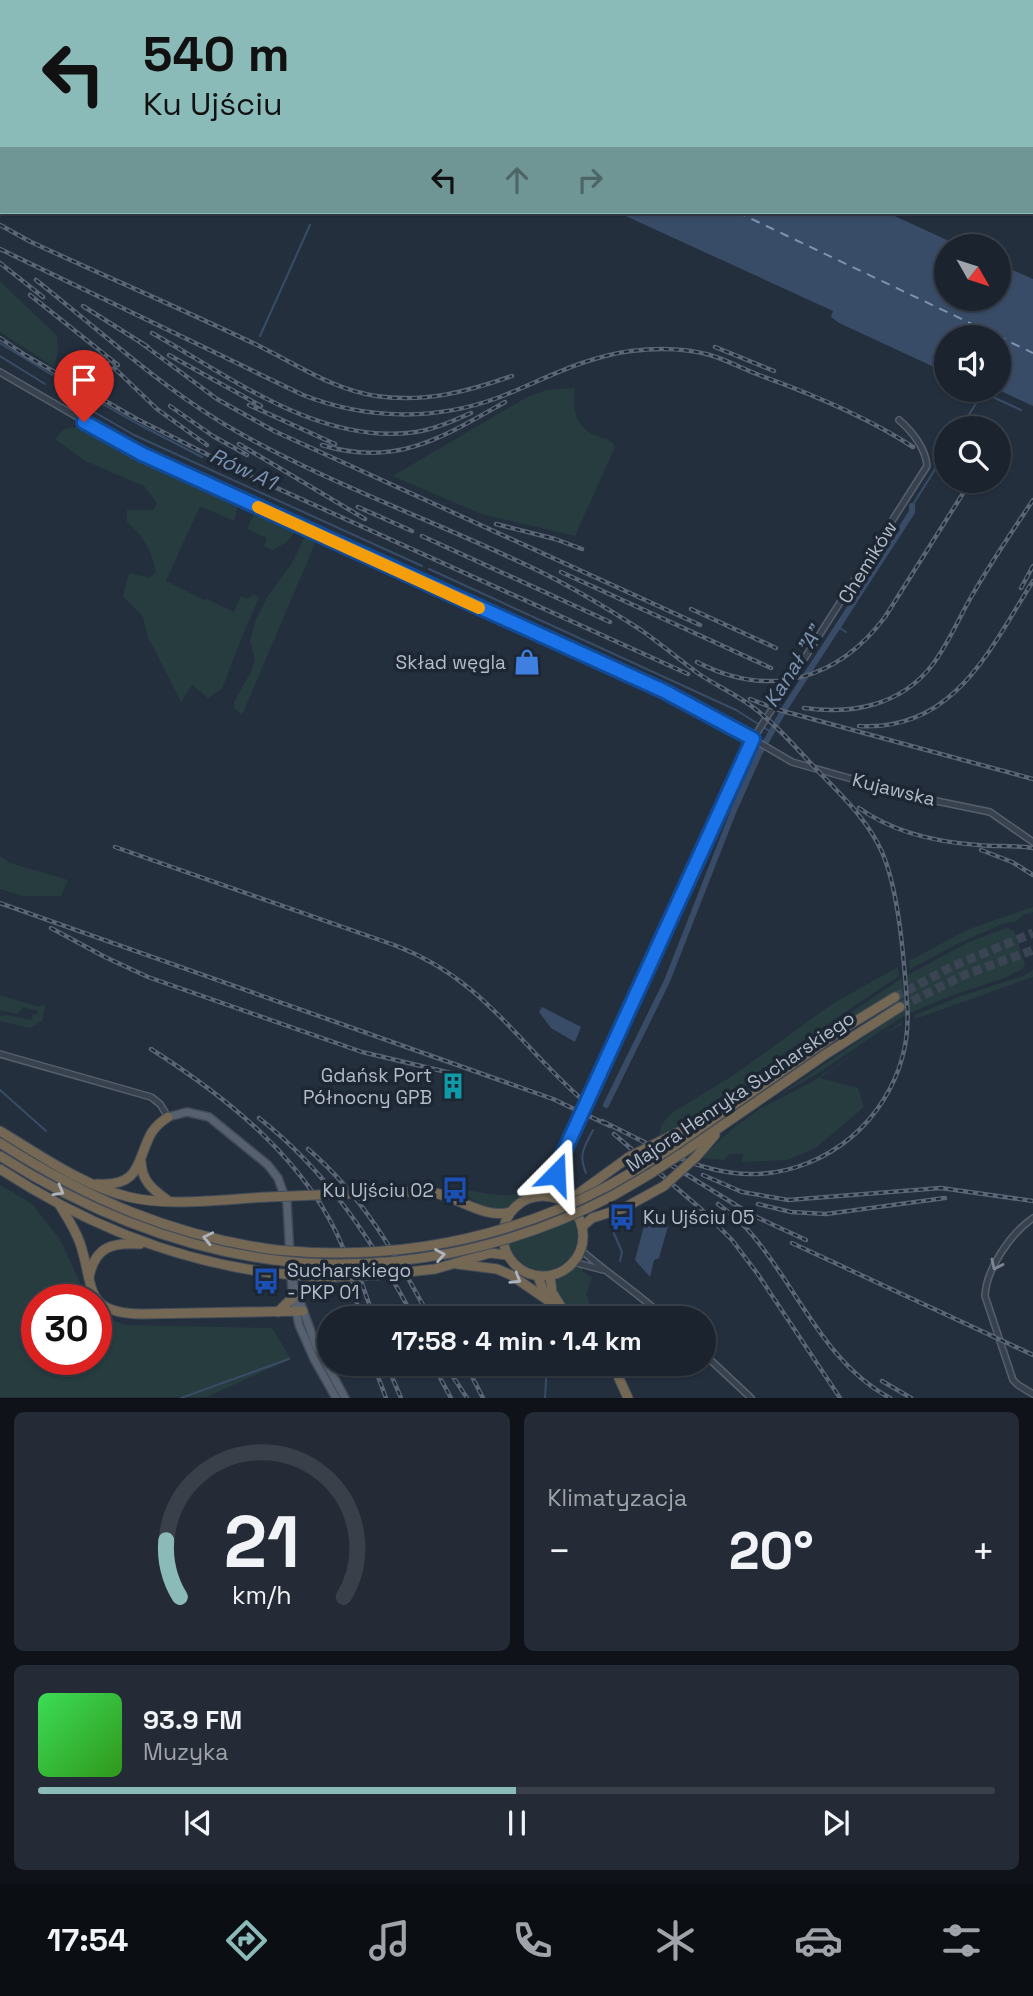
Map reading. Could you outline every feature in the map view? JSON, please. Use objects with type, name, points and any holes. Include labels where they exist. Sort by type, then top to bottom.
[{"type":"highway","name":"Majora Henryka Sucharskiego","points":[[0,1143],[77,1189],[137,1216],[206,1237],[275,1250],[359,1253],[444,1244],[528,1221],[608,1186],[673,1147],[846,1027],[895,997]]},
{"type":"highway","name":"Majora Henryka Sucharskiego","points":[[0,1156],[60,1192],[123,1222],[197,1246],[274,1260],[351,1264],[458,1252],[534,1231],[614,1195],[684,1152],[845,1041],[900,1007]]},
{"type":"highway","points":[[94,1184],[106,1185],[121,1181],[136,1170],[142,1162],[152,1132],[168,1116]]},
{"type":"highway","points":[[558,1199],[574,1210],[582,1227],[581,1250],[564,1270],[550,1276],[538,1276],[516,1266],[507,1255],[502,1234],[510,1212],[523,1200],[537,1195],[558,1199],[575,1196],[629,1157],[681,1131],[701,1127]]},
{"type":"highway","points":[[582,1227],[592,1218],[624,1208],[664,1186],[696,1157],[720,1128]]},
{"type":"highway","points":[[0,1131],[94,1184],[127,1197],[167,1200],[389,1192],[433,1193],[465,1202],[492,1215],[510,1212]]},
{"type":"highway","points":[[142,1162],[143,1176],[147,1183],[167,1200]]},
{"type":"highway","points":[[0,1169],[59,1204],[146,1244],[211,1262],[273,1273],[349,1277],[435,1269],[490,1253],[507,1255]]},
{"type":"highway","points":[[59,1204],[76,1232],[92,1291],[99,1303],[109,1310],[121,1313],[300,1311]]},
{"type":"highway","points":[[89,1279],[94,1261],[104,1250],[123,1243],[146,1244]]},
{"type":"highway","points":[[457,1264],[497,1269],[511,1275],[555,1306]]},
{"type":"highway","points":[[538,1276],[546,1299]]},
{"type":"highway","points":[[550,1276],[552,1292],[561,1306]]},
{"type":"highway","points":[[278,1312],[293,1297]]},
{"type":"highway","points":[[618,1376],[628,1398]]},
{"type":"main road","points":[[168,1116],[187,1112],[209,1117],[273,1170],[282,1184],[286,1198],[293,1297],[345,1398]]},
{"type":"main road","points":[[293,1282],[304,1340],[335,1398]]},
{"type":"street","name":"Kujawska","points":[[0,372],[130,448],[664,691],[800,765],[912,796],[989,812],[1033,842]]},
{"type":"street","name":"Chemików","points":[[558,1165],[753,739],[927,466],[926,456],[899,420]]},
{"type":"street","points":[[0,1054],[151,1097],[168,1116]]},
{"type":"street","points":[[537,1195],[558,1165]]},
{"type":"street","points":[[558,1165],[552,1185],[558,1199]]},
{"type":"street","points":[[1033,1218],[1005,1245],[986,1288],[989,1307],[1013,1380],[1033,1394]]},
{"type":"street","points":[[581,1250],[652,1306]]},
{"type":"street","points":[[573,1262],[606,1271]]},
{"type":"street","points":[[716,1365],[751,1398]]},
{"type":"green space","points":[[0,281],[57,336],[58,352],[54,367],[0,332]]},
{"type":"green space","points":[[575,388],[575,410],[580,423],[590,433],[612,442],[615,447],[575,536],[481,514],[393,476],[527,397],[546,390]]},
{"type":"green space","points":[[77,427],[238,505],[234,521],[200,506],[166,581],[234,612],[241,596],[248,599],[254,594],[259,598],[222,689],[208,698],[192,685],[181,702],[147,635],[143,617],[123,596],[129,573],[149,578],[156,572],[146,544],[127,522],[127,510],[154,510],[157,503],[144,486],[85,461],[55,439],[64,429]]},
{"type":"green space","points":[[255,511],[297,530],[285,543],[272,550],[264,546],[267,538],[247,529]]},
{"type":"green space","points":[[306,534],[317,539],[242,715],[234,708],[234,702],[255,660],[250,640],[256,619],[268,596],[292,563]]},
{"type":"green space","points":[[0,856],[10,863],[68,880],[61,896],[22,896],[0,889]]},
{"type":"green space","points":[[1033,907],[1033,912],[1023,915],[1015,922],[1005,923],[959,943],[910,969],[909,961],[969,929]]},
{"type":"green space","points":[[1006,928],[1014,931],[1025,964],[1023,969],[910,1013],[906,976],[969,942]]},
{"type":"green space","points":[[898,967],[899,976],[774,1060],[742,1091],[713,1110],[658,1139],[662,1124],[673,1112],[734,1075],[832,1004]]},
{"type":"green space","points":[[1033,970],[1033,977],[915,1019],[915,1015],[958,997],[1023,976]]},
{"type":"green space","points":[[902,978],[906,1015],[813,1076],[780,1094],[902,1012],[892,993],[766,1074],[784,1058]]},
{"type":"green space","points":[[0,995],[39,1007],[45,1005],[42,1021],[30,1028],[0,1021],[0,1016],[7,1015],[31,1020],[33,1014],[37,1015],[38,1011],[23,1007],[18,1014],[0,1010]]},
{"type":"green space","points":[[864,1047],[820,1078],[858,1088],[864,1107],[817,1147],[788,1160],[742,1162],[743,1154],[730,1154],[724,1160],[701,1158],[733,1128],[761,1108],[810,1083]]},
{"type":"green space","points":[[541,1184],[537,1191],[522,1196],[505,1210],[487,1209],[460,1191],[512,1195],[532,1190]]},
{"type":"green space","points":[[0,1185],[31,1203],[60,1239],[81,1284],[21,1284],[21,1375],[112,1375],[112,1320],[125,1325],[272,1328],[291,1359],[207,1397],[0,1397]]},
{"type":"green space","points":[[574,1220],[577,1237],[574,1251],[566,1262],[555,1268],[542,1270],[529,1267],[517,1259],[509,1244]]},
{"type":"green space","points":[[582,1266],[582,1271],[592,1278],[586,1294],[591,1306],[562,1306],[553,1287],[573,1268]]},
{"type":"water","points":[[621,214],[890,214],[934,234],[934,312],[1012,312],[1012,270],[1033,279],[1033,406],[1011,396],[1011,325],[934,325],[934,367],[831,317],[833,311]]},
{"type":"water","points":[[542,1007],[581,1027],[575,1042],[551,1028],[539,1012]]},
{"type":"water","points":[[653,1217],[664,1219],[668,1226],[659,1258],[654,1260],[650,1277],[635,1260],[645,1222]]},
{"type":"waterway","points":[[260,336],[310,225]]},
{"type":"waterway","points":[[0,343],[52,375]]},
{"type":"waterway","name":"Rów A1","points":[[0,356],[45,384]]},
{"type":"waterway","points":[[60,380],[202,457]]},
{"type":"waterway","name":"Rów A1","points":[[56,390],[134,435],[422,566]]},
{"type":"waterway","name":"Kanał \"A\"","points":[[968,416],[977,402]]},
{"type":"waterway","points":[[1004,402],[1021,410]]},
{"type":"waterway","name":"Kanał \"A\"","points":[[912,506],[934,471]]},
{"type":"waterway","name":"Kanał \"A\"","points":[[606,1105],[667,981],[734,810],[759,754],[785,708],[912,512],[912,506]]},
{"type":"waterway","name":"Rów A1","points":[[429,569],[736,710],[771,732]]},
{"type":"waterway","points":[[838,627],[846,632]]},
{"type":"waterway","points":[[0,1090],[46,1131]]},
{"type":"waterway","name":"Kanał \"A\"","points":[[586,1173],[582,1156],[593,1130]]},
{"type":"waterway","name":"Kanał \"A\"","points":[[610,1224],[622,1252],[620,1261]]},
{"type":"waterway","points":[[181,1398],[289,1359]]},
{"type":"waterway","name":"Kanał \"A\"","points":[[545,1398],[546,1376]]},
{"type":"ferry route","points":[[741,214],[1033,353]]},
{"type":"tunnel","points":[[895,997],[953,966],[1033,933]]},
{"type":"tunnel","points":[[900,1007],[964,975],[1033,950]]},
{"type":"railway","points":[[0,225],[31,242],[259,346],[316,376],[360,393],[394,398],[428,397],[479,387],[512,376]]},
{"type":"railway","points":[[0,249],[303,395],[352,409],[402,414],[451,410],[500,397],[597,358],[641,350],[681,350],[716,357],[819,398],[913,447]]},
{"type":"railway","points":[[0,263],[43,297]]},
{"type":"railway","points":[[36,280],[136,362],[215,419],[317,472],[543,573],[641,630],[699,674],[763,715],[845,799],[869,829],[882,852],[893,886],[900,926],[907,1003],[903,1054],[884,1100],[869,1119],[831,1152],[808,1163],[780,1171],[753,1174],[701,1166],[676,1157],[602,1121]]},
{"type":"railway","points":[[30,295],[118,365]]},
{"type":"railway","points":[[83,306],[148,347]]},
{"type":"railway","points":[[152,333],[278,404],[345,429],[380,434],[416,432],[437,427],[471,413]]},
{"type":"railway","points":[[0,338],[135,418],[248,475],[688,674]]},
{"type":"railway","points":[[140,342],[217,399],[274,431],[700,625]]},
{"type":"railway","points":[[715,347],[774,371]]},
{"type":"railway","points":[[169,355],[261,406]]},
{"type":"railway","points":[[109,363],[157,409],[207,445]]},
{"type":"railway","points":[[322,445],[373,453],[396,451],[439,437],[505,402]]},
{"type":"railway","points":[[249,405],[335,444]]},
{"type":"railway","points":[[170,406],[213,436],[247,455]]},
{"type":"railway","points":[[239,444],[365,519]]},
{"type":"railway","points":[[697,662],[750,680],[775,681],[800,677],[823,669],[845,656],[866,639],[885,617],[963,493]]},
{"type":"railway","points":[[804,708],[840,710],[875,704],[907,689],[921,678],[933,664],[985,574],[1033,500]]},
{"type":"railway","points":[[358,507],[412,531]]},
{"type":"railway","points":[[496,524],[582,549]]},
{"type":"railway","points":[[422,536],[610,622]]},
{"type":"railway","points":[[1021,588],[1033,566]]},
{"type":"railway","points":[[561,572],[771,668]]},
{"type":"railway","points":[[859,726],[892,724],[920,715],[944,701],[984,658],[1033,581]]},
{"type":"railway","points":[[691,609],[776,648]]},
{"type":"railway","points":[[750,699],[779,710],[1033,779]]},
{"type":"railway","points":[[859,808],[886,824],[931,839],[962,844],[1033,848]]},
{"type":"railway","points":[[115,847],[394,945],[426,959],[477,995],[586,1103]]},
{"type":"railway","points":[[981,850],[1012,862],[1033,875]]},
{"type":"railway","points":[[0,903],[553,1099],[610,1126]]},
{"type":"railway","points":[[51,928],[148,977],[362,1052],[455,1074]]},
{"type":"railway","points":[[151,1049],[237,1111],[288,1161],[310,1188],[329,1218],[344,1250],[357,1306]]},
{"type":"railway","points":[[259,1118],[307,1161],[328,1185],[365,1236],[407,1306]]},
{"type":"railway","points":[[614,1134],[701,1209],[732,1240],[840,1398]]},
{"type":"railway","points":[[308,1149],[345,1186],[377,1227],[423,1306]]},
{"type":"railway","points":[[663,1160],[752,1215],[806,1240]]},
{"type":"railway","points":[[703,1175],[742,1192],[788,1200],[941,1188],[1033,1201]]},
{"type":"railway","points":[[758,1204],[791,1212],[826,1214],[945,1198]]},
{"type":"railway","points":[[718,1204],[742,1223],[754,1237],[830,1346],[867,1383],[890,1398]]},
{"type":"railway","points":[[792,1243],[1033,1355]]},
{"type":"railway","points":[[359,1275],[370,1306]]},
{"type":"railway","points":[[378,1376],[386,1398]]},
{"type":"railway","points":[[392,1376],[401,1398]]},
{"type":"railway","points":[[439,1376],[451,1398]]},
{"type":"railway","points":[[453,1376],[467,1398]]},
{"type":"railway","points":[[472,1376],[483,1398]]},
{"type":"railway","points":[[882,1381],[911,1398]]},
{"type":"slow traffic","points":[[258,507],[479,608]]},
{"type":"place","name":"Skład węgla","points":[[527,662]]},
{"type":"place","name":"Gdańsk Port Północny GPB","points":[[453,1086]]},
{"type":"place","name":"Ku Ujściu 02","points":[[455,1190]]},
{"type":"place","name":"Ku Ujściu 05","points":[[622,1217]]},
{"type":"place","name":"Sucharskiego - PKP 01","points":[[266,1281]]},
{"type":"route","points":[[84,422],[142,454],[664,691],[753,739],[556,1174]]}]
